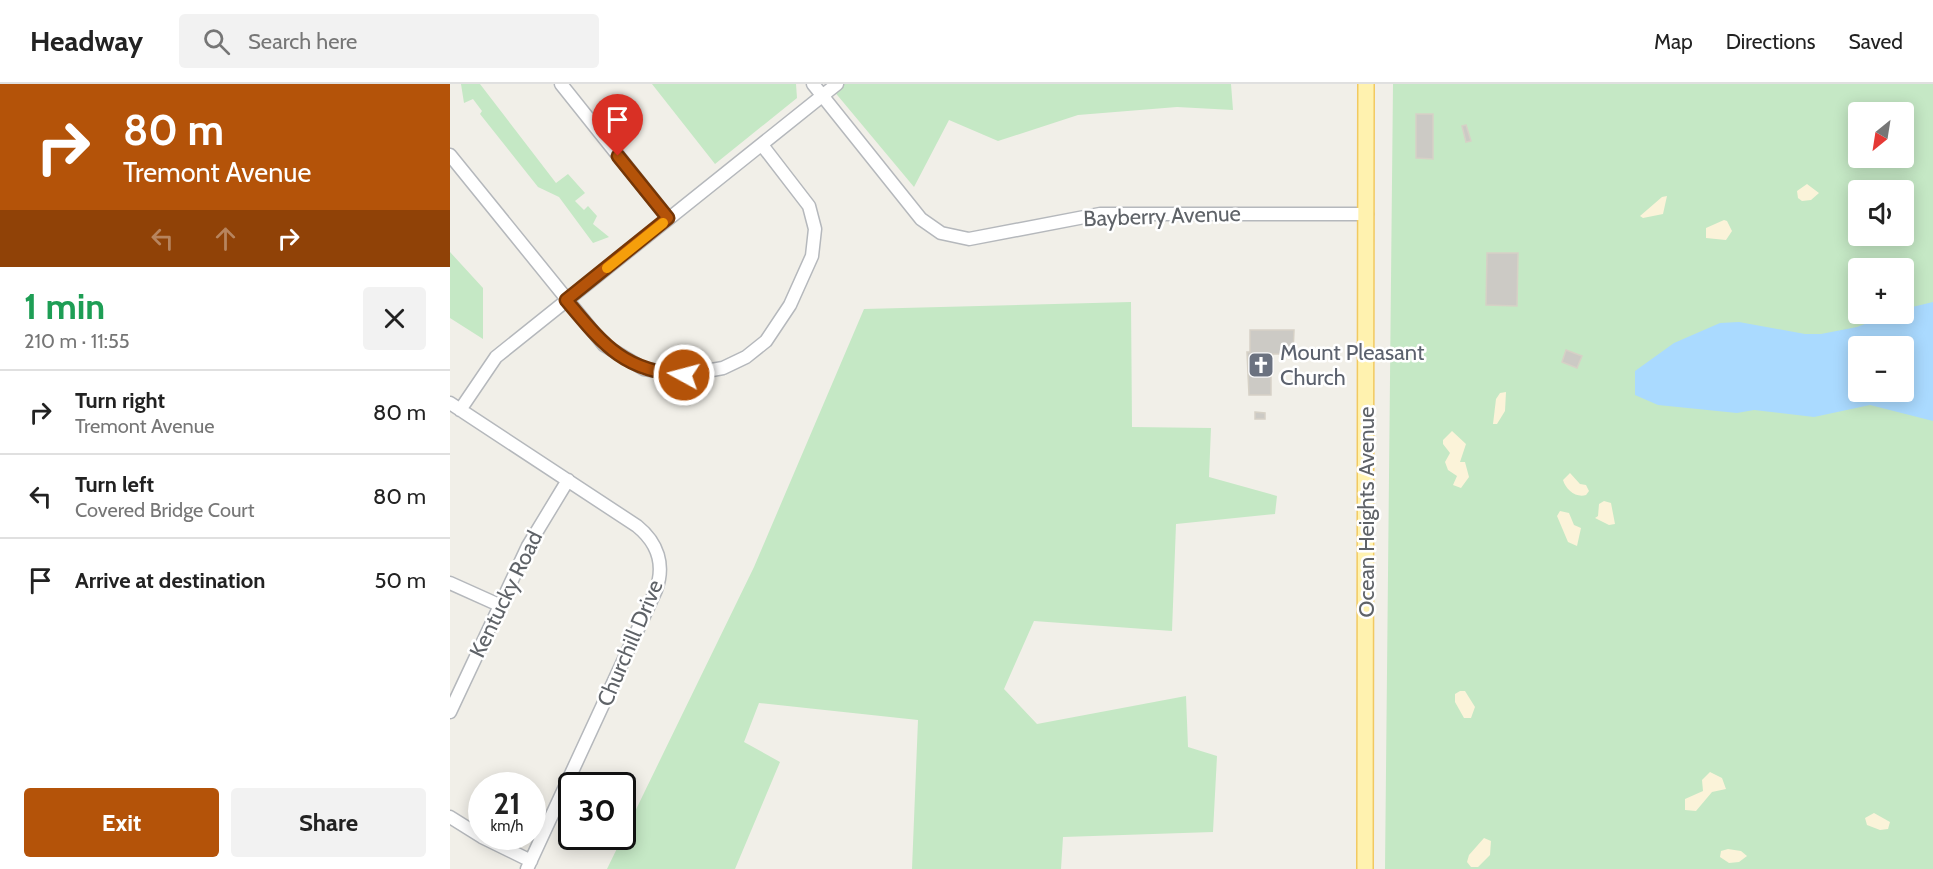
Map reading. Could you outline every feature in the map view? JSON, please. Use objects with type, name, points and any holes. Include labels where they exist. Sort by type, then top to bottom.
[{"type":"main road","name":"Ocean Heights Avenue","points":[[1365,869],[1366,84]]},
{"type":"street","points":[[561,84],[668,218]]},
{"type":"street","name":"Bayberry Avenue","points":[[813,84],[921,219],[934,229],[954,237],[978,238],[1100,214],[1367,214]]},
{"type":"street","points":[[455,406],[493,359],[837,84]]},
{"type":"street","points":[[450,155],[604,345],[624,360],[653,371],[684,375],[710,372],[736,363],[759,347],[778,327],[812,256],[816,237],[809,206],[762,145]]},
{"type":"street","name":"Churchill Drive","points":[[455,406],[643,531],[657,550],[661,572],[654,596],[529,865]]},
{"type":"street","name":"Kentucky Road","points":[[450,712],[536,530],[568,480]]},
{"type":"street","points":[[450,583],[499,605]]},
{"type":"street","points":[[450,817],[468,828]]},
{"type":"street","points":[[504,850],[529,865]]},
{"type":"green space","points":[[461,84],[480,84],[556,183],[568,174],[585,193],[575,201],[584,210],[588,206],[597,216],[593,224],[609,237],[593,243],[559,197],[538,187],[480,114],[482,111],[473,99],[464,103]]},
{"type":"green space","points":[[652,84],[796,84],[797,98],[715,164]]},
{"type":"green space","points":[[828,84],[1231,84],[1233,110],[1177,107],[1078,115],[998,141],[949,120],[914,187]]},
{"type":"green space","points":[[1393,84],[1933,84],[1933,869],[1385,869]]},
{"type":"green space","points":[[450,252],[483,288],[483,339],[450,318]]},
{"type":"green space","points":[[1131,302],[1132,427],[1211,428],[1209,477],[1277,496],[1275,514],[1176,524],[1172,631],[1034,621],[1004,689],[1037,724],[1186,696],[1188,747],[1217,756],[1213,832],[1063,837],[1061,869],[912,869],[918,720],[759,703],[744,742],[780,762],[735,869],[607,869],[616,850],[636,850],[636,809],[754,567],[864,309]]},
{"type":"sand","points":[[1807,184],[1819,193],[1811,200],[1802,201],[1798,198],[1797,191]]},
{"type":"sand","points":[[1667,196],[1663,214],[1643,218],[1640,216],[1662,197]]},
{"type":"sand","points":[[1724,220],[1727,221],[1732,231],[1726,240],[1706,238],[1706,228]]},
{"type":"sand","points":[[1506,392],[1505,411],[1497,424],[1493,424],[1496,399],[1500,393]]},
{"type":"sand","points":[[1452,431],[1466,444],[1460,462],[1465,462],[1469,477],[1461,488],[1453,485],[1457,476],[1448,470],[1445,462],[1450,453],[1443,444],[1443,440]]},
{"type":"sand","points":[[1570,473],[1580,484],[1586,485],[1589,491],[1586,495],[1575,494],[1566,487],[1563,480]]},
{"type":"sand","points":[[1604,501],[1611,503],[1615,524],[1609,525],[1595,518],[1598,516],[1599,504]]},
{"type":"sand","points":[[1560,511],[1569,513],[1574,525],[1581,528],[1577,546],[1568,542],[1557,516]]},
{"type":"sand","points":[[1465,691],[1475,707],[1471,718],[1464,718],[1455,702],[1455,694]]},
{"type":"sand","points":[[1710,772],[1722,778],[1726,789],[1712,792],[1696,811],[1685,810],[1685,799],[1703,791],[1702,780]]},
{"type":"sand","points":[[1874,813],[1890,822],[1888,829],[1880,830],[1867,825],[1865,818]]},
{"type":"sand","points":[[1484,838],[1491,841],[1490,855],[1478,867],[1471,867],[1467,862],[1469,855]]},
{"type":"sand","points":[[1728,849],[1741,851],[1747,856],[1739,862],[1729,863],[1720,857],[1721,851]]},
{"type":"water","points":[[1933,302],[1933,421],[1870,405],[1814,417],[1754,410],[1737,413],[1658,405],[1635,395],[1635,371],[1674,343],[1720,323],[1739,322],[1805,334],[1821,334],[1865,324],[1914,324],[1914,307]]},
{"type":"building","points":[[1416,114],[1433,114],[1433,159],[1416,158]]},
{"type":"building","points":[[1466,125],[1471,141],[1466,142],[1462,126]]},
{"type":"building","points":[[1487,253],[1518,253],[1517,306],[1486,305]]},
{"type":"building","points":[[1250,330],[1294,330],[1293,354],[1273,354],[1271,358],[1271,395],[1249,395],[1247,352],[1250,352]]},
{"type":"building","points":[[1566,350],[1582,356],[1577,368],[1562,362]]},
{"type":"building","points":[[1255,412],[1265,413],[1265,419],[1255,419]]},
{"type":"slow traffic","points":[[607,268],[663,223]]},
{"type":"place","name":"Mount Pleasant Church","points":[[1261,365]]},
{"type":"route","points":[[618,156],[668,218],[566,300],[599,340],[616,355],[644,369],[684,375]]}]
